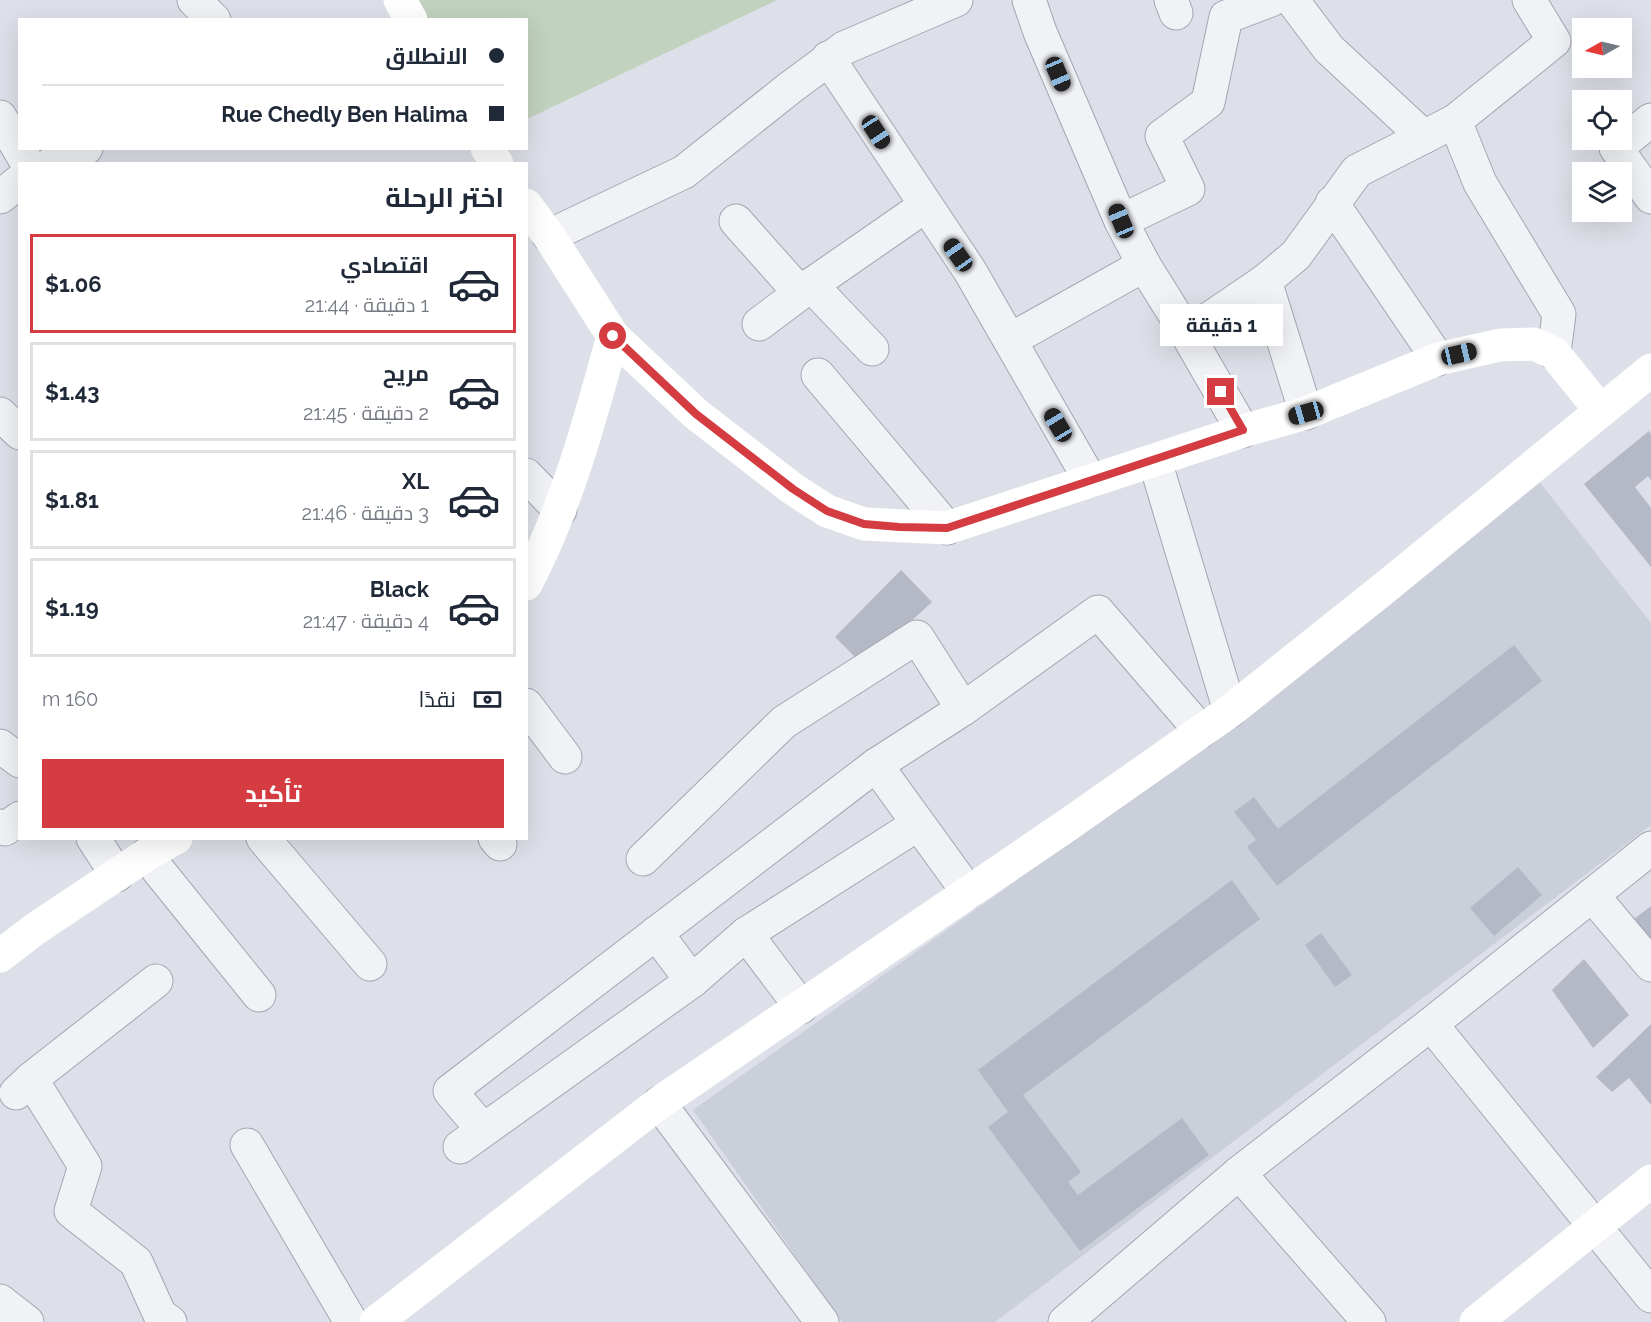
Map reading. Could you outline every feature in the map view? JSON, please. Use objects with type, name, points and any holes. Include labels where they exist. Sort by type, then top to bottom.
[{"type":"street","points":[[194,0],[212,18]]},
{"type":"street","points":[[400,0],[410,18]]},
{"type":"street","points":[[956,0],[864,39],[828,58],[684,172],[535,223],[613,336],[696,414],[793,489],[827,511],[864,524],[947,528],[1243,430],[1306,413],[1438,359],[1500,345],[1534,344],[1554,353],[1600,410]]},
{"type":"street","points":[[1029,0],[1040,32],[1121,221],[1144,265],[1243,430]]},
{"type":"street","points":[[1121,221],[1188,189],[1162,136],[1208,102],[1226,17],[1271,0]]},
{"type":"street","points":[[1292,0],[1329,49],[1424,137]]},
{"type":"street","points":[[1187,334],[1265,281],[1296,255],[1357,171],[1455,121],[1554,41],[1529,0]]},
{"type":"street","points":[[828,58],[970,271],[1090,480]]},
{"type":"street","points":[[1651,120],[1616,148],[1651,197]]},
{"type":"street","points":[[1455,121],[1480,183],[1559,314],[1554,353]]},
{"type":"street","points":[[3,128],[18,150]]},
{"type":"street","points":[[56,162],[83,150]]},
{"type":"street","points":[[0,197],[18,183]]},
{"type":"street","points":[[1332,203],[1438,359]]},
{"type":"street","points":[[759,324],[925,206]]},
{"type":"street","points":[[736,221],[806,289],[872,348]]},
{"type":"street","points":[[1010,340],[1144,265]]},
{"type":"street","points":[[1265,281],[1306,413]]},
{"type":"street","points":[[530,569],[560,510],[588,428],[613,336]]},
{"type":"street","points":[[376,1322],[659,1103],[1230,711],[1651,370]]},
{"type":"street","points":[[818,375],[947,528]]},
{"type":"street","points":[[0,414],[18,431]]},
{"type":"street","points":[[1155,461],[1230,711]]},
{"type":"street","points":[[528,477],[560,510]]},
{"type":"street","points":[[918,824],[746,934],[692,981],[472,1139],[450,1091],[876,765],[963,709],[1098,612],[1201,731]]},
{"type":"street","points":[[643,859],[784,722],[917,637],[963,709]]},
{"type":"street","points":[[528,708],[565,757]]},
{"type":"street","points":[[0,746],[18,759]]},
{"type":"street","points":[[876,765],[968,892]]},
{"type":"street","points":[[0,826],[5,829],[18,819]]},
{"type":"street","points":[[94,840],[117,875]]},
{"type":"street","points":[[0,956],[35,929],[172,840]]},
{"type":"street","points":[[265,840],[370,964]]},
{"type":"street","points":[[1065,1322],[1239,1173],[1431,1024],[1651,848]]},
{"type":"street","points":[[146,855],[259,995]]},
{"type":"street","points":[[1592,896],[1651,965]]},
{"type":"street","points":[[656,933],[692,981]]},
{"type":"street","points":[[746,934],[801,1007]]},
{"type":"street","points":[[156,981],[23,1086],[85,1166],[71,1211],[136,1262],[160,1315],[170,1322]]},
{"type":"street","points":[[1431,1024],[1651,1296]]},
{"type":"street","points":[[659,1103],[822,1322]]},
{"type":"street","points":[[247,1145],[351,1322]]},
{"type":"street","points":[[1239,1173],[1369,1322]]},
{"type":"street","points":[[1476,1322],[1651,1180]]},
{"type":"street","points":[[0,1301],[27,1322]]},
{"type":"shaded area","points":[[1534,475],[1651,623],[1651,825],[995,1322],[842,1322],[693,1110],[1268,702]]},
{"type":"green space","points":[[411,0],[777,0],[528,119],[528,18],[420,18]]},
{"type":"building","points":[[1649,431],[1651,434],[1651,480],[1648,476],[1635,487],[1651,508],[1651,567],[1584,484]]},
{"type":"building","points":[[901,570],[932,602],[863,665],[835,637]]},
{"type":"building","points":[[1514,645],[1542,681],[1277,886],[1247,847],[1256,840],[1234,812],[1254,797],[1278,829]]},
{"type":"building","points":[[1518,867],[1542,895],[1494,936],[1470,908]]},
{"type":"building","points":[[1232,880],[1260,919],[1023,1095],[1081,1172],[1068,1182],[1078,1195],[1182,1118],[1209,1155],[1080,1251],[988,1127],[1008,1112],[978,1070]]},
{"type":"building","points":[[1651,906],[1651,952],[1630,922]]},
{"type":"building","points":[[1321,933],[1352,975],[1335,987],[1305,945]]},
{"type":"building","points":[[1584,959],[1629,1015],[1593,1048],[1552,990]]},
{"type":"building","points":[[1651,1024],[1651,1105],[1629,1078],[1612,1092],[1596,1077]]},
{"type":"route","points":[[613,336],[696,414],[793,489],[827,511],[864,524],[947,528],[1243,430],[1221,392]]}]
